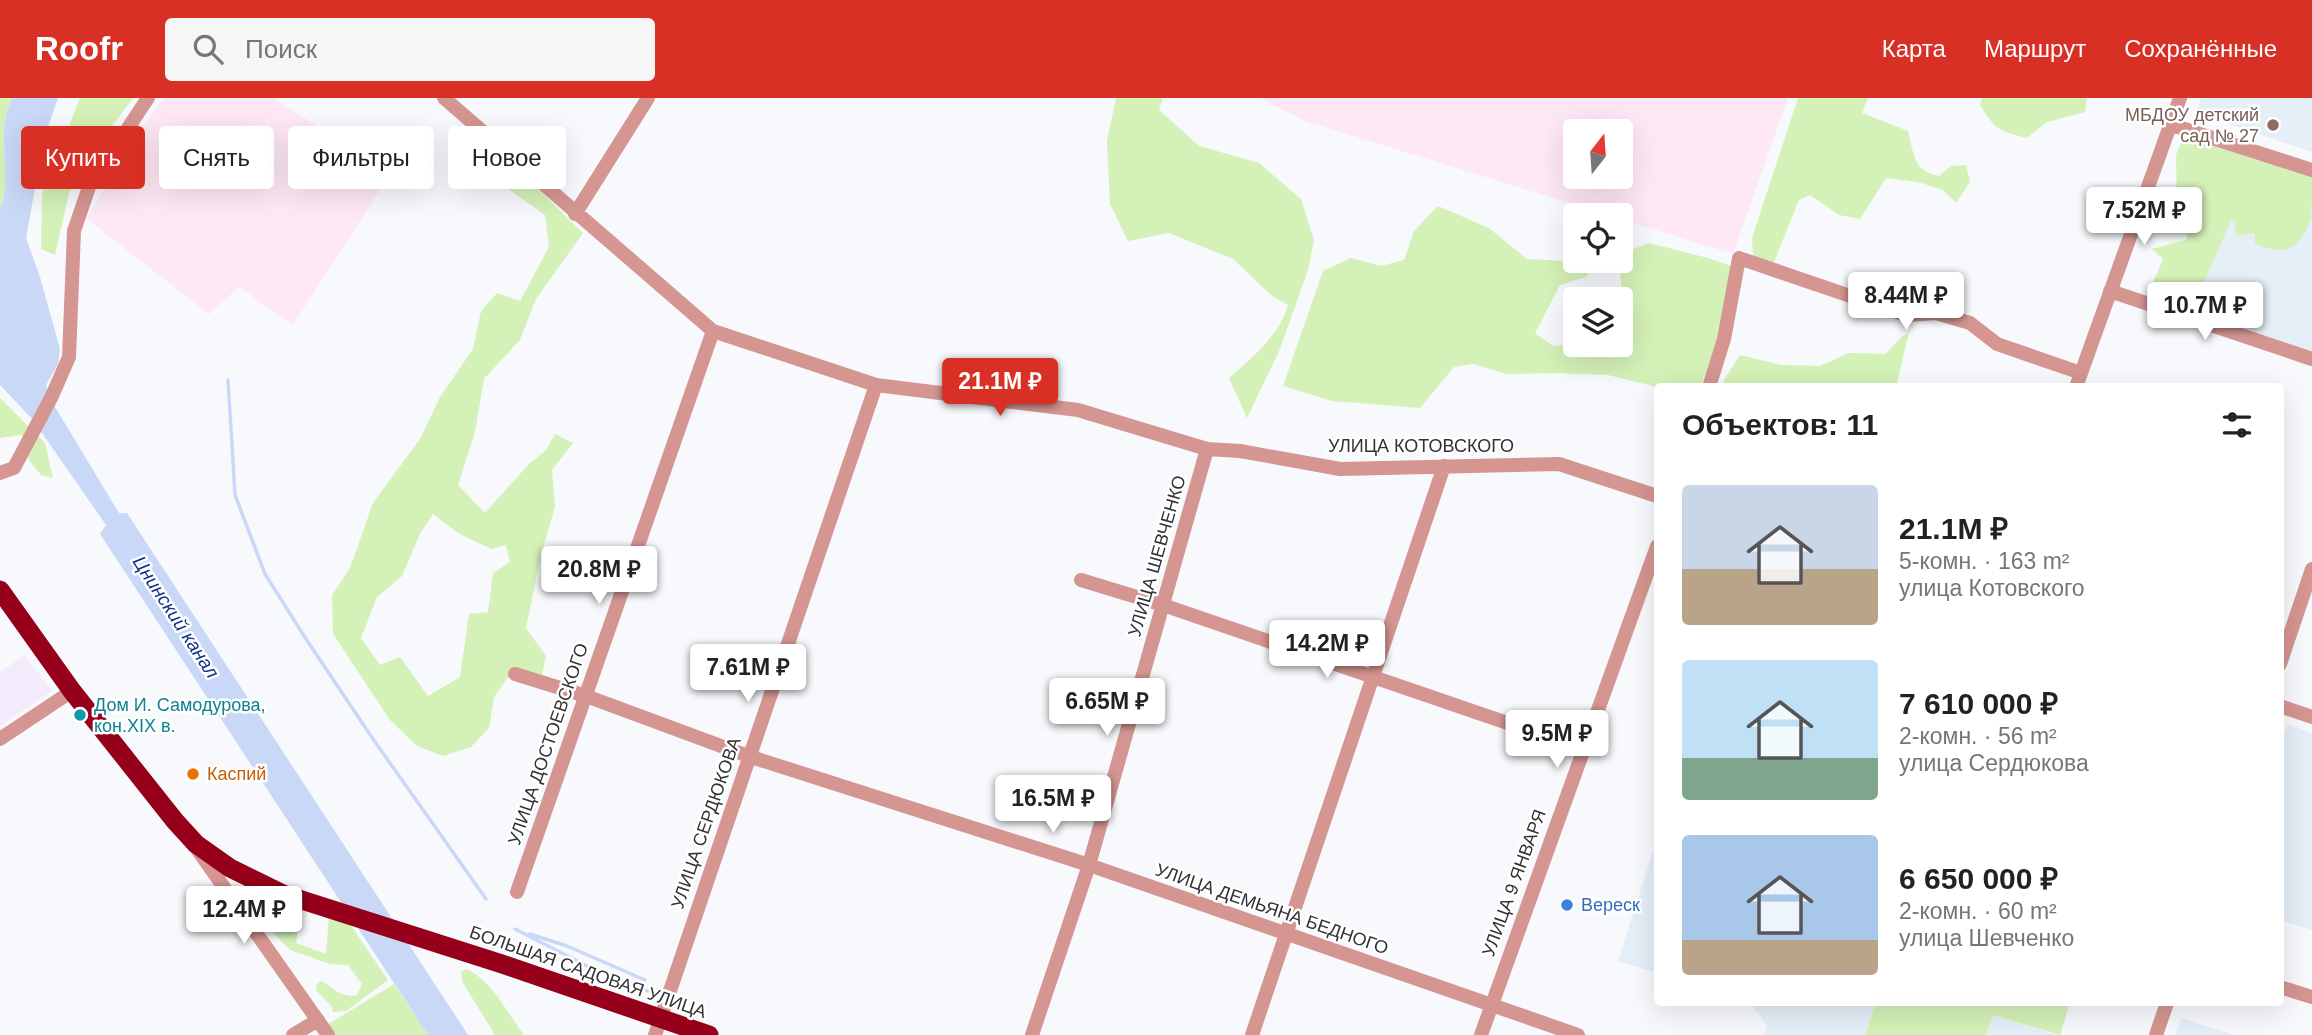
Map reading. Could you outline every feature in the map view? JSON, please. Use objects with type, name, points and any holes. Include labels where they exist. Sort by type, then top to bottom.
[{"type":"highway","name":"БОЛЬШАЯ САДОВАЯ УЛИЦА","points":[[0,590],[72,691],[188,837],[221,863],[257,883],[310,903],[454,949],[658,1026],[709,1035]]},
{"type":"street","points":[[0,473],[14,468],[69,357],[74,231],[89,187],[148,98]]},
{"type":"street","name":"УЛИЦА КОТОВСКОГО","points":[[444,98],[713,331],[876,385],[1078,410],[1206,449],[1240,451],[1340,469],[1559,464],[1654,495]]},
{"type":"street","points":[[575,214],[648,98]]},
{"type":"street","points":[[1710,383],[1724,339],[1739,258],[1906,315],[1936,313],[1970,323],[1997,344],[2079,380],[2180,98]]},
{"type":"street","points":[[2172,125],[2312,170]]},
{"type":"street","points":[[2110,291],[2312,359]]},
{"type":"street","name":"УЛИЦА ДОСТОЕВСКОГО","points":[[517,892],[713,331]]},
{"type":"street","name":"УЛИЦА СЕРДЮКОВА","points":[[658,1026],[876,385]]},
{"type":"street","name":"УЛИЦА ШЕВЧЕНКО","points":[[1032,1035],[1090,865],[1206,449]]},
{"type":"street","points":[[1252,1035],[1444,466]]},
{"type":"street","name":"УЛИЦА 9 ЯНВАРЯ","points":[[1481,1035],[1654,555]]},
{"type":"street","points":[[2284,652],[2312,569]]},
{"type":"street","points":[[1081,580],[1163,605],[1583,749]]},
{"type":"street","name":"УЛИЦА ДЕМЬЯНА БЕДНОГО","points":[[515,674],[586,696],[748,756],[1090,865],[1578,1035]]},
{"type":"street","points":[[0,739],[72,691]]},
{"type":"street","points":[[2284,707],[2312,717]]},
{"type":"street","points":[[188,837],[328,1035]]},
{"type":"street","points":[[239,908],[243,896],[257,883]]},
{"type":"street","points":[[2284,988],[2312,997]]},
{"type":"street","points":[[2156,1035],[2166,1006]]},
{"type":"street","points":[[293,1035],[318,1020]]},
{"type":"shaded area","points":[[163,98],[274,98],[317,126],[288,126],[288,189],[380,189],[293,325],[239,287],[209,314],[87,219],[103,189],[145,189],[145,126],[143,126]]},
{"type":"shaded area","points":[[1260,98],[1788,98],[1733,254],[1633,223],[1633,203],[1569,203],[1305,121]]},
{"type":"shaded area","name":"МБДОУ детский сад № 27","points":[[2201,98],[2312,98],[2312,152],[2196,113]]},
{"type":"shaded area","points":[[2234,155],[2312,181],[2312,352],[2182,308]]},
{"type":"shaded area","points":[[25,655],[52,691],[0,726],[0,672]]},
{"type":"shaded area","points":[[2288,724],[2312,733],[2312,930],[2284,921],[2284,735]]},
{"type":"shaded area","points":[[1654,847],[1654,972],[1618,961]]},
{"type":"shaded area","points":[[1753,1006],[1875,1006],[1865,1035],[1764,1035],[1767,1026]]},
{"type":"shaded area","points":[[1993,1015],[2057,1035],[1986,1035]]},
{"type":"shaded area","points":[[2181,1018],[2235,1035],[2175,1035]]},
{"type":"green space","points":[[0,98],[12,98],[4,127],[5,183],[0,207]]},
{"type":"green space","points":[[80,98],[133,98],[112,126],[69,126]]},
{"type":"green space","points":[[1116,98],[1163,98],[1159,110],[1199,146],[1259,163],[1301,199],[1314,240],[1308,270],[1280,349],[1247,418],[1229,378],[1272,336],[1288,305],[1272,296],[1233,259],[1169,233],[1128,241],[1110,204],[1107,141]]},
{"type":"green space","points":[[1798,98],[1868,98],[1862,113],[1908,131],[1919,166],[1930,174],[1939,176],[1951,166],[1966,165],[1970,182],[1956,203],[1943,190],[1918,182],[1886,178],[1860,219],[1839,215],[1810,195],[1799,200],[1774,262],[1766,264],[1753,256],[1752,238]]},
{"type":"green space","points":[[1982,98],[2087,99],[2085,112],[2047,122],[2027,138],[1994,125],[1980,105]]},
{"type":"green space","points":[[2193,134],[2231,147],[2258,161],[2271,161],[2312,175],[2311,219],[2301,238],[2290,248],[2266,248],[2255,243],[2254,233],[2236,236],[2235,222],[2231,220],[2199,294],[2203,302],[2218,296],[2219,312],[2213,324],[2149,302],[2152,285],[2163,259],[2152,249],[2186,240],[2193,217],[2177,207],[2176,155],[2184,137]]},
{"type":"green space","points":[[44,189],[71,189],[55,255],[41,249]]},
{"type":"green space","points":[[508,189],[537,189],[583,233],[536,299],[520,340],[484,379],[475,432],[458,485],[485,513],[528,465],[546,450],[555,434],[573,443],[552,470],[555,507],[541,555],[526,628],[546,656],[542,675],[514,669],[494,697],[489,728],[471,747],[443,756],[417,746],[390,720],[333,634],[332,595],[350,568],[373,503],[420,439],[440,397],[473,349],[481,311],[497,293],[520,301],[549,247],[545,215]],"holes":[[[433,514],[458,533],[491,549],[506,545],[510,562],[493,573],[488,612],[469,614],[460,677],[428,696],[400,657],[380,665],[361,638],[377,597],[402,576],[420,534]]]},
{"type":"green space","points":[[1438,206],[1489,228],[1527,259],[1563,261],[1563,273],[1587,273],[1588,276],[1560,285],[1535,333],[1553,346],[1563,345],[1563,357],[1633,357],[1633,287],[1621,287],[1620,273],[1633,273],[1633,249],[1649,243],[1737,268],[1702,383],[1654,383],[1654,386],[1608,375],[1507,374],[1473,364],[1454,367],[1420,408],[1332,401],[1283,386],[1323,271],[1351,258],[1381,266],[1404,260],[1414,231]]},
{"type":"green space","points":[[1909,332],[1897,383],[1724,383],[1740,355],[1781,365],[1820,366],[1849,353],[1886,354]]},
{"type":"green space","points":[[0,398],[45,443],[53,478],[41,475],[28,459],[31,445],[21,435],[0,438]]},
{"type":"green space","points":[[273,901],[287,907],[300,919],[296,943],[326,954],[329,916],[350,924],[388,980],[346,1011],[333,1012],[332,1007],[316,990],[317,984],[322,981],[338,992],[352,996],[357,995],[362,984],[348,965],[330,964],[290,950],[262,920],[264,908]]},
{"type":"green space","points":[[466,969],[484,981],[524,1035],[495,1035],[463,983],[461,972]]},
{"type":"green space","points":[[394,984],[428,1035],[335,1035],[327,1025]]},
{"type":"green space","points":[[1875,1006],[2069,1006],[2060,1035],[1993,1015],[1986,1035],[1865,1035]]},
{"type":"water","name":"Цнинский канал","points":[[12,98],[58,98],[48,126],[21,126],[21,189],[35,189],[26,238],[60,349],[58,364],[46,385],[52,402],[119,513],[127,513],[468,1035],[428,1035],[100,534],[106,525],[33,420],[0,385],[0,207],[5,183],[6,114]]},
{"type":"waterway","points":[[228,380],[235,495],[265,574],[373,739],[486,899]]},
{"type":"waterway","points":[[515,929],[589,967],[648,991]]},
{"type":"waterway","points":[[530,934],[567,946],[645,980]]},
{"type":"place","name":"МБДОУ детский сад № 27","points":[[2273,125]]},
{"type":"place","name":"Дом И. Самодурова, кон.XIX в.","points":[[80,715]]},
{"type":"place","name":"Каспий","points":[[193,774]]},
{"type":"place","name":"Вереск","points":[[1567,905]]}]
